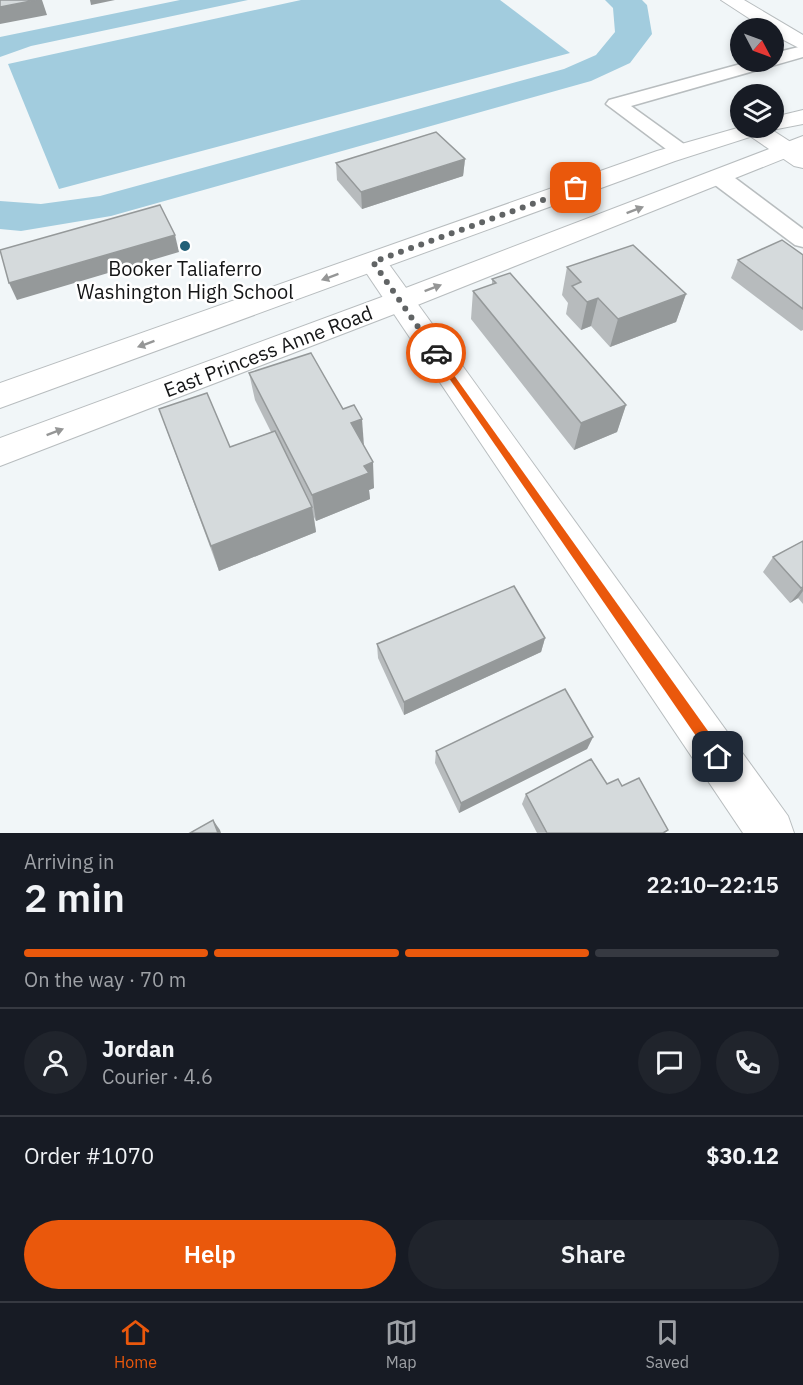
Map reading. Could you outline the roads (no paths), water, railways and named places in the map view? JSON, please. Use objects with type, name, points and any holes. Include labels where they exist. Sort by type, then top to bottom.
[{"type":"main road","points":[[731,0],[803,44]]},
{"type":"main road","points":[[784,122],[803,117]]},
{"type":"main road","points":[[0,396],[681,151],[730,137]]},
{"type":"main road","points":[[779,138],[798,152]]},
{"type":"main road","name":"East Princess Anne Road","points":[[0,452],[400,301],[719,177],[798,152]]},
{"type":"main road","points":[[373,262],[771,833]]},
{"type":"lane","points":[[784,56],[803,51]]},
{"type":"lane","points":[[681,151],[616,104],[731,72]]},
{"type":"lane","points":[[719,177],[803,240]]},
{"type":"place","name":"Booker Taliaferro Washington High School","points":[[185,246]]}]
